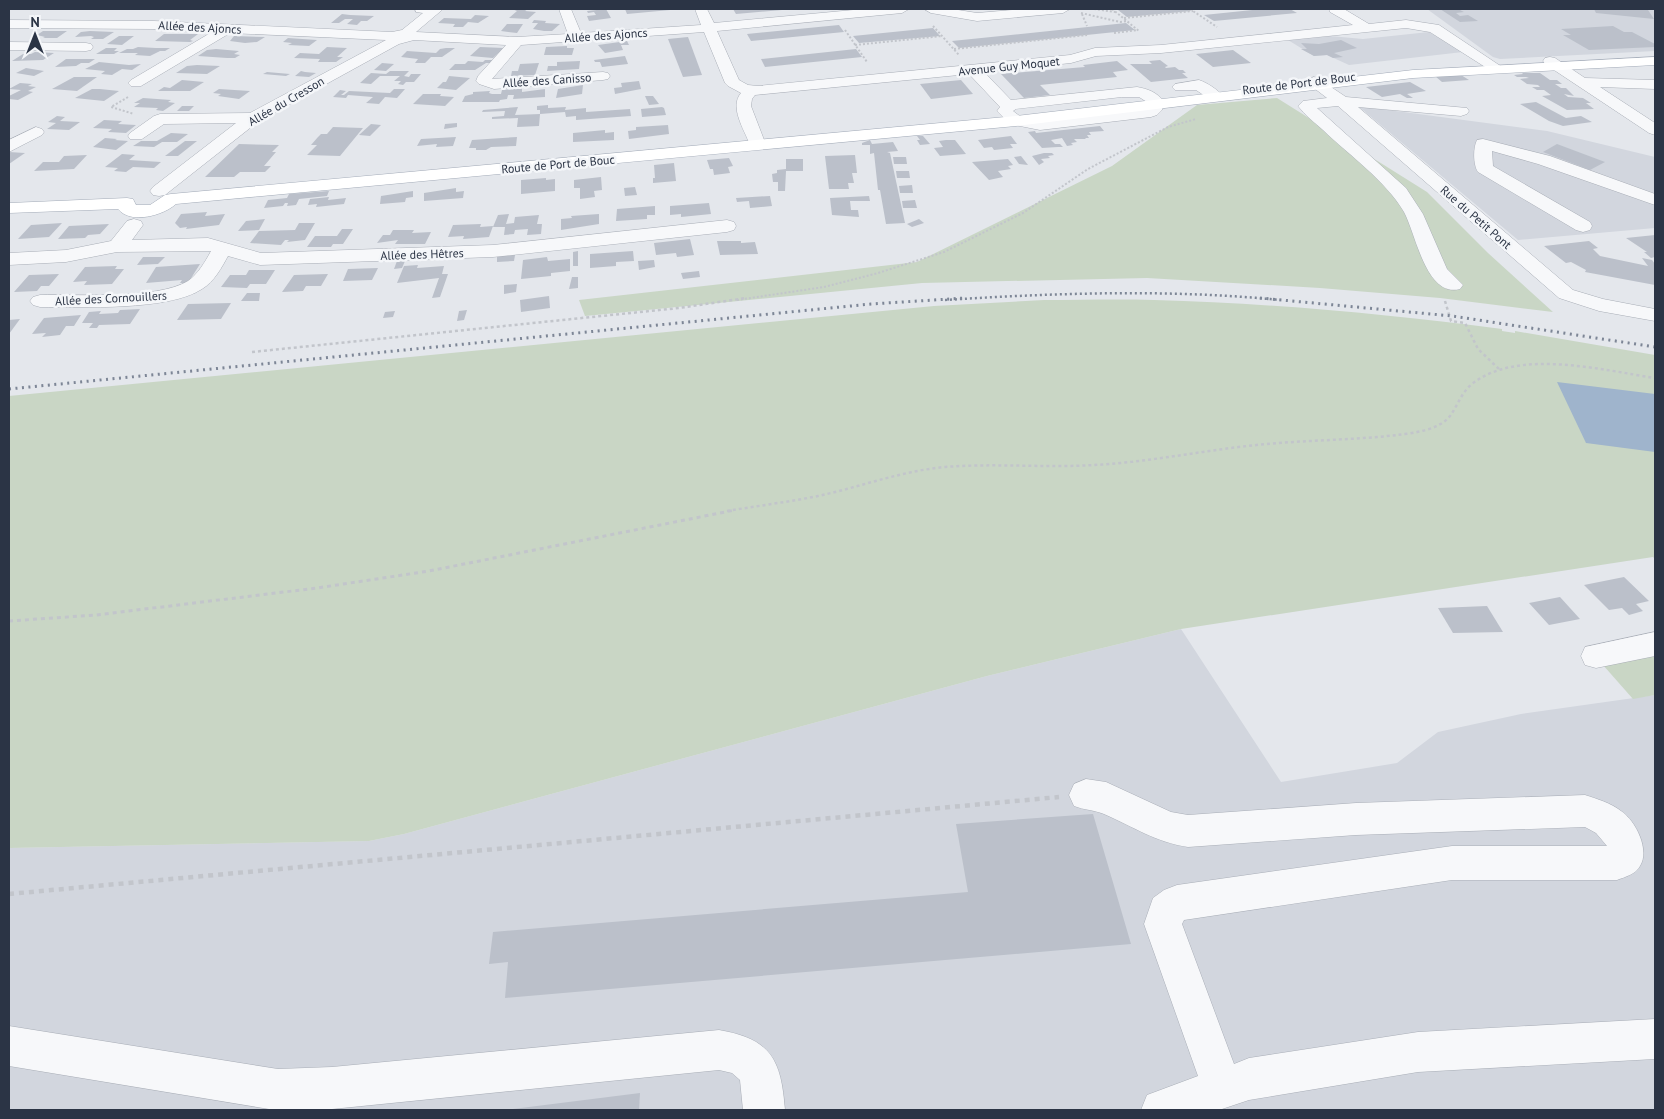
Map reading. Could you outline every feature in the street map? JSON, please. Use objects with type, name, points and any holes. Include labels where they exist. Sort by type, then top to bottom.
[{"type":"main road","name":"Route de Port de Bouc","points":[[1155,102],[1316,84],[1416,68],[1554,63],[1655,56]]},
{"type":"main road","name":"Route de Port de Bouc","points":[[1554,63],[1655,61]]},
{"type":"main road","name":"Route de Port de Bouc","points":[[162,200],[758,145],[945,126],[1011,114]]},
{"type":"main road","points":[[9,208],[132,213]]},
{"type":"street","points":[[626,23],[704,17],[847,14],[902,9]]},
{"type":"street","points":[[931,9],[977,17],[1070,12]]},
{"type":"street","points":[[1335,9],[1367,28]]},
{"type":"street","points":[[565,10],[576,38]]},
{"type":"street","name":"Allée du Cresson","points":[[117,246],[132,213],[162,200],[253,118],[402,33],[422,14]]},
{"type":"street","points":[[704,17],[733,83],[739,87],[751,90],[744,99],[743,106],[758,145]]},
{"type":"street","name":"Allée des Ajoncs","points":[[9,24],[154,25],[402,33],[517,41],[576,38],[704,17]]},
{"type":"street","points":[[9,35],[26,24]]},
{"type":"street","name":"Avenue Guy Moquet","points":[[751,90],[772,90],[1072,59],[1096,52],[1132,48],[1161,50],[1406,24],[1434,28],[1494,66]]},
{"type":"street","points":[[136,83],[228,28]]},
{"type":"street","name":"Allée des Canisso","points":[[517,41],[485,76],[484,81],[494,84],[603,76]]},
{"type":"street","points":[[9,46],[86,47]]},
{"type":"street","points":[[1554,63],[1655,130]]},
{"type":"street","points":[[969,70],[1011,114],[1032,125],[1151,112],[1155,102],[1147,94],[1130,91],[1021,103],[1011,114]]},
{"type":"street","points":[[1582,82],[1655,84]]},
{"type":"street","name":"Rue du Petit Pont","points":[[1316,84],[1342,101],[1560,290],[1589,302],[1655,315]]},
{"type":"street","points":[[1180,87],[1199,85],[1213,95]]},
{"type":"street","points":[[1453,285],[1438,272],[1414,214],[1400,192],[1306,106],[1309,104],[1342,101],[1461,111]]},
{"type":"street","points":[[136,136],[160,119],[253,118]]},
{"type":"street","points":[[9,147],[36,132]]},
{"type":"street","points":[[1583,226],[1484,168],[1483,144],[1544,160],[1655,200]]},
{"type":"street","name":"Allée des Hêtres","points":[[9,259],[66,256],[117,246],[208,244],[260,259],[493,251],[727,226]]},
{"type":"street","name":"Allée des Cornouillers","points":[[40,301],[155,297],[177,294],[194,285],[208,274],[222,248]]},
{"type":"street","points":[[1596,656],[1655,644]]},
{"type":"street","points":[[1086,795],[1106,798],[1168,828],[1188,831],[1356,818],[1585,811],[1601,816],[1616,828],[1625,842],[1626,856],[1616,863],[1452,863],[1177,903],[1166,910],[1163,924],[1223,1088]]},
{"type":"street","points":[[1162,1110],[1249,1079],[1418,1052],[1655,1039]]},
{"type":"street","points":[[9,1046],[278,1090],[332,1088],[719,1050],[738,1052],[754,1063],[762,1080],[764,1110]]},
{"type":"path","points":[[1094,9],[1116,12]]},
{"type":"path","points":[[1112,9],[1161,50]]},
{"type":"path","points":[[1124,18],[1194,11]]},
{"type":"path","points":[[1070,12],[1128,22]]},
{"type":"path","points":[[1070,12],[1087,26]]},
{"type":"path","points":[[847,14],[849,16],[836,18],[879,79]]},
{"type":"path","points":[[932,25],[969,66],[962,67],[969,70]]},
{"type":"path","points":[[1109,33],[1138,30]]},
{"type":"path","points":[[954,49],[1089,35]]},
{"type":"path","points":[[855,45],[942,36]]},
{"type":"path","points":[[136,83],[141,88],[111,107],[129,113],[162,117],[160,119]]},
{"type":"path","points":[[252,352],[679,308],[833,284],[878,273],[944,252],[1022,213],[1088,169],[1137,143],[1168,127],[1199,118]]},
{"type":"path","points":[[1446,307],[1451,321],[1465,323],[1474,345],[1484,358],[1499,370]]},
{"type":"path","points":[[9,622],[96,615],[317,588],[429,571],[688,518],[817,496],[899,475],[944,468],[1093,465],[1144,461],[1281,442],[1397,435],[1440,425],[1449,417],[1461,396],[1471,386],[1486,375],[1506,367],[1539,365],[1577,366],[1655,378]]},
{"type":"path","points":[[9,894],[1086,795]]},
{"type":"shaded area","points":[[1427,9],[1655,9],[1655,51],[1500,59],[1493,57]]},
{"type":"shaded area","points":[[1429,32],[1463,52],[1349,65],[1327,55],[1314,56],[1288,40],[1330,36],[1363,39]]},
{"type":"shaded area","points":[[1358,106],[1547,131],[1655,157],[1655,228],[1518,240]]},
{"type":"shaded area","points":[[1181,629],[1281,782],[1397,763],[1438,732],[1521,714],[1655,695],[1655,1110],[9,1110],[9,848],[369,841],[404,834],[987,676]]},
{"type":"green space","points":[[1277,98],[1427,192],[1488,253],[1553,312],[1440,298],[1320,288],[1147,278],[922,283],[585,316],[579,300],[917,262],[1112,166],[1197,105]]},
{"type":"green space","points":[[1044,300],[1198,301],[1328,310],[1502,329],[1502,331],[1515,333],[1515,331],[1655,355],[1655,559],[1653,557],[1181,629],[987,676],[404,834],[369,841],[9,848],[9,396],[934,306]]},
{"type":"green space","points":[[1655,654],[1655,695],[1633,699],[1603,665]]},
{"type":"water","points":[[1557,382],[1655,394],[1655,452],[1586,443]]},
{"type":"building","points":[[512,9],[528,9],[525,11],[536,12],[528,19],[509,18],[517,11]]},
{"type":"building","points":[[606,9],[611,18],[589,21],[587,16],[596,15],[594,12],[588,13],[587,11]]},
{"type":"building","points":[[625,9],[670,9],[670,10],[627,14]]},
{"type":"building","points":[[733,9],[782,9],[782,10],[736,14]]},
{"type":"building","points":[[1189,9],[1191,11],[1127,17],[1118,10]]},
{"type":"building","points":[[1262,9],[1290,9],[1297,13],[1214,21],[1204,15]]},
{"type":"building","points":[[1440,9],[1458,9],[1464,12],[1456,13],[1460,16],[1468,15],[1478,21],[1460,22]]},
{"type":"building","points":[[1594,9],[1648,10],[1654,19],[1596,13]]},
{"type":"building","points":[[342,14],[374,16],[367,21],[361,21],[357,25],[347,24],[353,19],[331,23]]},
{"type":"building","points":[[475,15],[489,16],[478,23],[468,22],[463,27],[453,27],[455,24],[438,23],[444,18],[471,19]]},
{"type":"building","points":[[534,20],[560,24],[552,31],[544,31],[533,29],[538,23],[532,23]]},
{"type":"building","points":[[1126,23],[1135,30],[959,48],[952,41]]},
{"type":"building","points":[[507,24],[523,24],[517,33],[501,31]]},
{"type":"building","points":[[839,25],[844,32],[751,41],[747,34]]},
{"type":"building","points":[[1613,26],[1624,32],[1632,32],[1655,44],[1655,47],[1589,50],[1563,35],[1571,35],[1561,29]]},
{"type":"building","points":[[933,28],[940,36],[859,43],[853,36]]},
{"type":"building","points":[[43,31],[67,31],[57,38],[43,38],[45,37],[37,35]]},
{"type":"building","points":[[81,32],[114,32],[103,39],[91,39],[94,37],[91,36],[75,37]]},
{"type":"building","points":[[164,34],[198,34],[190,42],[155,41]]},
{"type":"building","points":[[119,36],[134,36],[122,45],[107,44]]},
{"type":"building","points":[[234,36],[265,37],[257,42],[245,43],[230,41]]},
{"type":"building","points":[[688,37],[702,75],[683,77],[668,39]]},
{"type":"building","points":[[288,38],[317,40],[309,46],[288,45],[292,43],[283,42]]},
{"type":"building","points":[[1341,40],[1357,48],[1334,53],[1343,57],[1333,58],[1327,55],[1314,56],[1301,49],[1307,49],[1301,43],[1319,44]]},
{"type":"building","points":[[627,41],[629,45],[621,45],[623,50],[605,53],[598,45]]},
{"type":"building","points":[[567,46],[567,48],[574,48],[572,55],[544,55],[546,47]]},
{"type":"building","points":[[138,47],[170,48],[150,56],[135,55],[138,53],[119,53]]},
{"type":"building","points":[[327,47],[347,48],[337,57],[343,57],[336,62],[318,62],[320,59],[294,58],[300,53],[319,54]]},
{"type":"building","points":[[480,47],[504,48],[493,58],[470,56]]},
{"type":"building","points":[[106,48],[117,48],[114,51],[119,51],[114,54],[96,54]]},
{"type":"building","points":[[455,48],[442,57],[431,57],[425,63],[415,63],[418,59],[401,57],[407,51],[436,53],[440,49]]},
{"type":"building","points":[[856,49],[862,57],[765,67],[761,59]]},
{"type":"building","points":[[207,50],[239,51],[234,54],[240,55],[235,58],[198,56]]},
{"type":"building","points":[[1233,50],[1251,63],[1213,67],[1196,54]]},
{"type":"building","points":[[35,52],[54,53],[43,60],[12,61],[23,54]]},
{"type":"building","points":[[625,56],[628,64],[602,67],[600,62],[595,62],[594,60]]},
{"type":"building","points":[[66,59],[95,59],[89,63],[81,63],[76,66],[55,67]]},
{"type":"building","points":[[485,60],[495,60],[475,70],[449,70],[455,64],[465,64],[468,61],[483,62]]},
{"type":"building","points":[[1160,60],[1168,66],[1166,68],[1175,67],[1183,70],[1186,73],[1182,73],[1188,78],[1151,82],[1130,64],[1152,64],[1149,61]]},
{"type":"building","points":[[580,61],[579,69],[547,71],[548,66],[557,66],[557,62]]},
{"type":"building","points":[[1117,61],[1128,70],[1113,72],[1117,77],[1040,85],[1050,95],[1024,98],[1001,74],[1085,67],[1083,65]]},
{"type":"building","points":[[99,62],[129,65],[141,64],[132,70],[122,69],[112,75],[101,74],[105,71],[85,69]]},
{"type":"building","points":[[382,63],[394,64],[386,71],[374,70]]},
{"type":"building","points":[[539,63],[535,75],[511,76],[512,71],[518,71],[520,64]]},
{"type":"building","points":[[187,66],[220,66],[207,74],[176,73]]},
{"type":"building","points":[[26,68],[44,71],[34,76],[16,73]]},
{"type":"building","points":[[301,71],[316,73],[309,77],[295,76]]},
{"type":"building","points":[[390,71],[409,71],[404,76],[409,77],[411,74],[421,74],[414,82],[406,82],[403,85],[398,84],[401,81],[394,81],[400,76],[380,76],[371,84],[360,83],[371,73],[386,74]]},
{"type":"building","points":[[267,72],[290,74],[286,76],[263,74]]},
{"type":"building","points":[[1540,73],[1550,80],[1557,80],[1562,84],[1555,84],[1561,88],[1566,88],[1574,96],[1564,94],[1568,97],[1583,98],[1591,103],[1586,103],[1594,109],[1567,110],[1542,96],[1551,95],[1544,90],[1537,90],[1532,87],[1540,87],[1538,85],[1527,84],[1520,79],[1529,78],[1514,75]]},
{"type":"building","points":[[1461,75],[1469,80],[1442,82],[1435,76]]},
{"type":"building","points":[[449,76],[470,78],[456,90],[437,88],[443,82],[446,82]]},
{"type":"building","points":[[74,77],[97,77],[77,91],[52,89]]},
{"type":"building","points":[[182,80],[204,82],[190,91],[158,91],[164,87],[170,88]]},
{"type":"building","points":[[961,80],[973,94],[931,99],[920,84]]},
{"type":"building","points":[[639,81],[641,89],[615,94],[614,88],[622,87],[621,83]]},
{"type":"building","points":[[1410,82],[1426,91],[1407,94],[1413,98],[1407,98],[1400,94],[1382,97],[1366,87]]},
{"type":"building","points":[[20,83],[32,84],[28,86],[36,87],[28,91],[33,92],[18,100],[9,99],[9,96],[21,90],[9,89]]},
{"type":"building","points":[[583,85],[582,94],[556,98],[558,89]]},
{"type":"building","points":[[522,88],[522,92],[545,89],[545,97],[513,99],[514,95],[508,95],[507,99],[500,100],[499,102],[462,102],[465,96],[473,94],[473,92],[490,91],[489,93],[492,94],[501,94],[502,90]]},
{"type":"building","points":[[92,89],[119,91],[104,101],[75,98]]},
{"type":"building","points":[[219,89],[250,91],[239,99],[218,96],[221,94],[213,93]]},
{"type":"building","points":[[394,89],[405,89],[397,98],[385,97],[379,104],[366,103],[373,97],[348,95],[346,98],[333,97],[340,90],[346,91],[341,95],[344,95],[349,91],[390,93]]},
{"type":"building","points":[[423,94],[441,94],[440,96],[454,97],[445,106],[413,104]]},
{"type":"building","points":[[645,96],[653,96],[659,104],[649,105]]},
{"type":"building","points":[[143,98],[171,100],[168,102],[175,103],[163,111],[156,110],[158,108],[134,107],[140,103],[134,103]]},
{"type":"building","points":[[1536,102],[1566,118],[1581,116],[1592,122],[1563,126],[1549,121],[1520,104]]},
{"type":"building","points":[[548,105],[548,108],[566,107],[565,110],[586,108],[586,112],[630,109],[631,116],[576,120],[576,116],[566,117],[565,112],[540,114],[537,106]]},
{"type":"building","points":[[182,106],[194,106],[189,111],[177,111]]},
{"type":"building","points":[[518,107],[515,115],[540,114],[539,126],[517,127],[518,118],[492,119],[492,117],[504,116],[505,111],[482,112],[483,110]]},
{"type":"building","points":[[662,107],[666,115],[642,117],[641,109]]},
{"type":"building","points":[[57,116],[65,117],[60,121],[80,122],[69,130],[47,129],[56,123],[48,122]]},
{"type":"building","points":[[104,120],[122,121],[118,124],[136,125],[126,133],[108,132],[112,129],[93,128]]},
{"type":"building","points":[[457,123],[457,127],[444,129],[445,124]]},
{"type":"building","points":[[371,124],[381,125],[370,136],[359,135]]},
{"type":"building","points":[[668,125],[669,134],[629,139],[628,131],[636,130],[636,127]]},
{"type":"building","points":[[1100,126],[1104,131],[1089,132],[1091,135],[1087,135],[1089,138],[1074,139],[1077,142],[1071,143],[1073,145],[1067,146],[1062,138],[1051,140],[1063,147],[1042,148],[1028,132],[1035,131],[1036,133]]},
{"type":"building","points":[[333,127],[363,128],[340,156],[307,155],[317,145],[311,145],[318,137],[321,134],[327,134]]},
{"type":"building","points":[[605,130],[605,133],[614,132],[614,140],[573,142],[573,133]]},
{"type":"building","points":[[171,133],[188,134],[177,142],[162,142],[154,147],[133,146],[141,141],[157,141]]},
{"type":"building","points":[[917,136],[923,136],[930,144],[920,145],[917,140],[920,140]]},
{"type":"building","points":[[1011,136],[1017,144],[1010,144],[1013,148],[994,150],[992,147],[984,148],[978,140]]},
{"type":"building","points":[[456,137],[453,146],[436,147],[437,144],[417,146],[421,139]]},
{"type":"building","points":[[517,137],[516,146],[491,147],[486,150],[469,148],[472,140]]},
{"type":"building","points":[[105,138],[128,141],[116,150],[93,147]]},
{"type":"building","points":[[870,140],[872,144],[893,142],[898,151],[887,152],[890,153],[905,223],[886,224],[880,190],[878,190],[874,153],[870,154],[870,145],[862,145],[862,143]]},
{"type":"building","points":[[955,140],[966,154],[940,156],[934,148],[943,147],[939,141]]},
{"type":"building","points":[[185,141],[197,141],[178,156],[165,156]]},
{"type":"building","points":[[239,144],[279,145],[272,152],[276,152],[264,166],[271,166],[265,172],[240,172],[234,177],[205,177]]},
{"type":"building","points":[[1557,144],[1605,162],[1590,170],[1543,152]]},
{"type":"building","points":[[9,152],[25,153],[9,164]]},
{"type":"building","points":[[1052,153],[1054,155],[1048,156],[1050,158],[1041,159],[1044,162],[1039,165],[1032,156]]},
{"type":"building","points":[[122,154],[135,155],[129,160],[161,162],[154,168],[133,167],[126,172],[114,171],[118,168],[105,167]]},
{"type":"building","points":[[87,155],[74,169],[34,171],[43,162],[59,162],[64,156]]},
{"type":"building","points":[[855,155],[857,173],[852,173],[854,183],[848,183],[849,189],[829,189],[825,156]]},
{"type":"building","points":[[1021,156],[1028,165],[1019,164],[1014,157]]},
{"type":"building","points":[[893,157],[906,157],[907,164],[894,164]]},
{"type":"building","points":[[729,158],[733,166],[728,167],[730,173],[714,175],[713,169],[710,169],[707,160]]},
{"type":"building","points":[[786,159],[803,159],[803,171],[786,171],[785,191],[778,191],[778,182],[773,182],[772,174],[777,173],[777,170],[786,169]]},
{"type":"building","points":[[1008,159],[1013,165],[1008,166],[1011,169],[998,171],[1003,177],[989,180],[972,162]]},
{"type":"building","points":[[674,163],[676,181],[653,183],[653,178],[655,178],[654,165]]},
{"type":"building","points":[[896,171],[909,171],[910,178],[897,178]]},
{"type":"building","points":[[601,177],[602,190],[594,191],[595,197],[580,199],[580,188],[574,188],[574,180]]},
{"type":"building","points":[[546,178],[546,180],[555,179],[555,191],[521,194],[521,180]]},
{"type":"building","points":[[912,185],[913,193],[900,193],[899,186]]},
{"type":"building","points":[[635,187],[637,195],[625,196],[624,188]]},
{"type":"building","points":[[456,188],[456,192],[464,191],[463,198],[424,201],[424,193]]},
{"type":"building","points":[[329,191],[327,196],[299,199],[296,205],[287,206],[288,203],[285,203],[283,206],[264,208],[268,200],[287,198],[289,194]]},
{"type":"building","points":[[413,191],[413,197],[406,198],[405,202],[380,204],[381,196]]},
{"type":"building","points":[[770,196],[772,206],[750,208],[749,201],[737,202],[736,198]]},
{"type":"building","points":[[869,196],[870,201],[850,201],[851,210],[858,210],[859,217],[832,215],[830,198]]},
{"type":"building","points":[[329,197],[328,200],[346,198],[344,204],[316,207],[317,204],[308,205],[310,199]]},
{"type":"building","points":[[915,200],[917,208],[903,208],[902,201]]},
{"type":"building","points":[[709,203],[711,214],[681,217],[681,214],[670,215],[670,206]]},
{"type":"building","points":[[655,206],[655,215],[647,215],[647,219],[616,221],[617,209]]},
{"type":"building","points":[[207,212],[205,216],[225,214],[219,225],[186,229],[187,227],[180,228],[175,223],[181,214]]},
{"type":"building","points":[[509,214],[506,224],[514,223],[515,217],[539,215],[537,224],[542,224],[541,234],[527,235],[528,229],[515,230],[514,234],[504,235],[505,227],[493,227],[498,215]]},
{"type":"building","points":[[599,214],[599,224],[561,230],[561,219],[572,218],[571,216]]},
{"type":"building","points":[[265,219],[259,230],[238,231],[246,221]]},
{"type":"building","points":[[919,219],[924,223],[912,227],[907,224]]},
{"type":"building","points":[[62,223],[49,237],[18,239],[31,225]]},
{"type":"building","points":[[299,223],[315,223],[305,240],[287,242],[289,240],[285,240],[281,245],[250,243],[259,231],[295,230]]},
{"type":"building","points":[[109,224],[100,234],[88,235],[85,238],[58,239],[69,226]]},
{"type":"building","points":[[481,224],[480,227],[493,226],[489,237],[463,239],[464,236],[448,237],[453,225]]},
{"type":"building","points":[[342,229],[353,229],[343,244],[333,244],[331,247],[307,247],[315,236],[337,236]]},
{"type":"building","points":[[393,230],[414,230],[412,233],[431,232],[425,244],[395,244],[398,240],[377,243],[383,235],[390,235]]},
{"type":"building","points":[[1655,235],[1655,257],[1651,258],[1644,252],[1647,252],[1626,238]]},
{"type":"building","points":[[690,239],[694,255],[677,257],[676,253],[656,255],[654,243]]},
{"type":"building","points":[[717,241],[755,242],[758,254],[720,255]]},
{"type":"building","points":[[1589,241],[1598,248],[1593,249],[1600,256],[1648,266],[1642,258],[1652,260],[1655,264],[1655,285],[1585,272],[1586,270],[1571,262],[1566,263],[1544,246]]},
{"type":"building","points":[[578,251],[578,266],[573,266],[573,252]]},
{"type":"building","points":[[633,251],[634,261],[616,262],[616,266],[590,268],[590,254]]},
{"type":"building","points":[[515,255],[514,261],[497,262],[497,256]]},
{"type":"building","points":[[143,257],[165,257],[158,264],[137,265]]},
{"type":"building","points":[[547,257],[548,261],[570,259],[570,271],[551,273],[551,276],[521,279],[523,260]]},
{"type":"building","points":[[654,260],[655,267],[639,270],[638,261]]},
{"type":"building","points":[[397,261],[405,261],[402,268],[394,269]]},
{"type":"building","points":[[200,264],[188,283],[180,283],[182,280],[146,283],[156,267]]},
{"type":"building","points":[[418,265],[417,268],[444,266],[442,274],[448,274],[440,297],[432,298],[439,278],[397,283],[404,266]]},
{"type":"building","points":[[117,266],[115,269],[124,269],[112,284],[84,285],[87,281],[73,282],[85,267]]},
{"type":"building","points":[[378,268],[372,280],[343,281],[348,269]]},
{"type":"building","points":[[249,270],[275,270],[266,284],[250,284],[247,288],[221,287],[230,275],[246,275]]},
{"type":"building","points":[[699,271],[700,277],[683,279],[681,273]]},
{"type":"building","points":[[59,274],[49,286],[41,286],[37,291],[14,292],[29,275]]},
{"type":"building","points":[[328,274],[321,286],[306,286],[303,291],[282,292],[294,275]]},
{"type":"building","points":[[572,277],[578,277],[578,288],[569,289]]},
{"type":"building","points":[[517,284],[516,292],[504,294],[504,285]]},
{"type":"building","points":[[247,293],[260,293],[259,301],[241,301]]},
{"type":"building","points":[[549,296],[550,308],[521,312],[520,300]]},
{"type":"building","points":[[231,303],[221,319],[177,320],[188,304]]},
{"type":"building","points":[[140,309],[130,324],[99,325],[97,328],[89,328],[93,323],[82,323],[89,312],[101,311],[99,314],[118,313],[120,310]]},
{"type":"building","points":[[467,310],[464,320],[457,321],[459,311]]},
{"type":"building","points":[[395,311],[393,317],[383,318],[385,312]]},
{"type":"building","points":[[81,315],[74,326],[66,326],[60,335],[42,337],[46,333],[32,334],[44,318]]},
{"type":"building","points":[[20,319],[9,334],[9,320]]},
{"type":"building","points":[[1624,577],[1649,601],[1636,604],[1643,611],[1629,615],[1622,608],[1609,610],[1584,585]]},
{"type":"building","points":[[1560,597],[1580,619],[1549,625],[1529,603]]},
{"type":"building","points":[[1487,606],[1503,632],[1453,633],[1438,608]]},
{"type":"building","points":[[1093,814],[1131,944],[505,998],[508,962],[489,964],[493,932],[968,892],[956,824]]},
{"type":"building","points":[[640,1093],[639,1110],[513,1110],[513,1109]]},
{"type":"railway","points":[[945,300],[1112,293],[1196,294],[1280,300]]},
{"type":"railway","points":[[9,389],[871,304],[965,298]]},
{"type":"railway","points":[[1260,298],[1452,316],[1655,347]]}]
